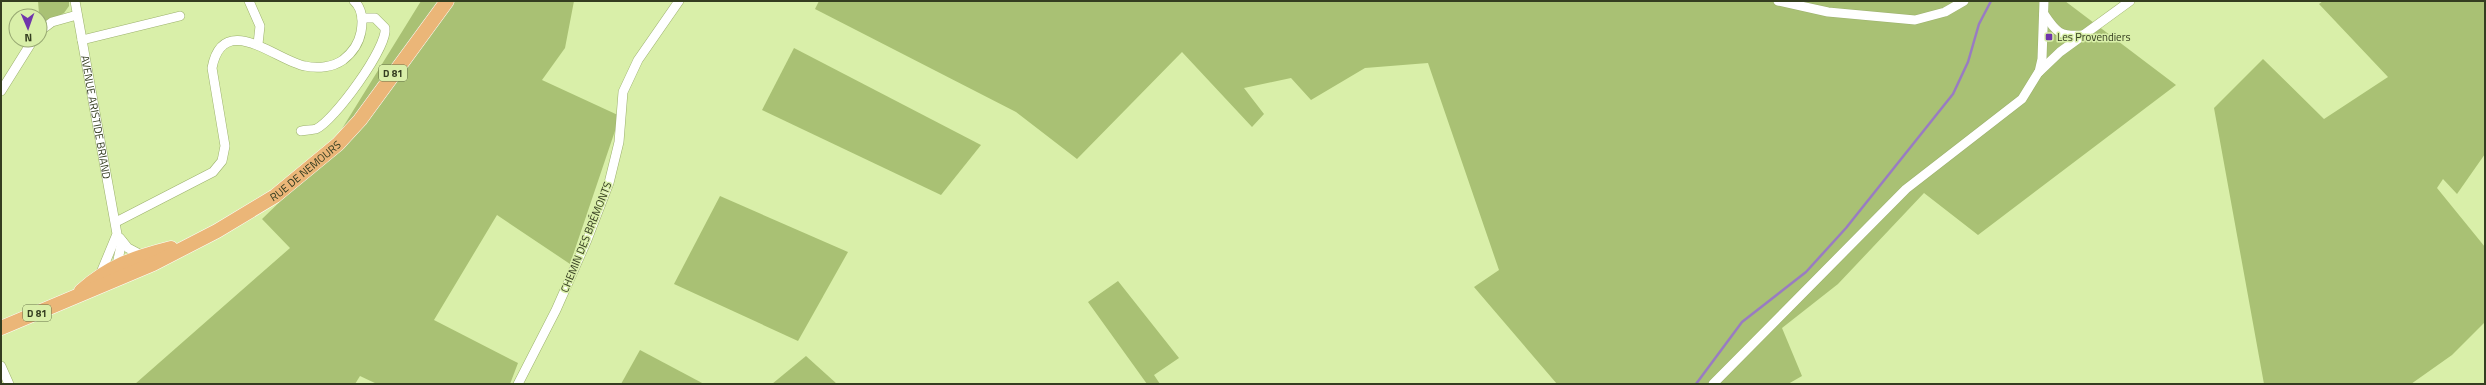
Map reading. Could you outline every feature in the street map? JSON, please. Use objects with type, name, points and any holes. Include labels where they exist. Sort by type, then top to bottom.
[{"type":"main road","name":"RUE DE NEMOURS","points":[[109,271],[191,243],[217,231],[275,196],[338,144],[360,120],[447,1]]},
{"type":"main road","name":"D 81","points":[[1,328],[73,298],[109,271],[143,256],[191,243]]},
{"type":"street","name":"AVENUE ARISTIDE BRIAND","points":[[75,1],[120,237],[109,271]]},
{"type":"street","points":[[248,1],[260,26],[258,44]]},
{"type":"street","points":[[116,222],[213,172],[218,166],[225,146],[212,68],[214,59],[221,48],[233,42],[247,41],[258,44],[304,66],[331,66],[350,54],[361,34],[362,18],[360,9],[354,1]]},
{"type":"street","name":"CHEMIN DES BRÉMONTS","points":[[518,384],[559,303],[587,240],[608,183],[619,142],[624,92],[638,60],[679,1]]},
{"type":"street","points":[[1778,1],[1828,12],[1914,20],[1945,12],[1964,1]]},
{"type":"street","points":[[2038,73],[2042,59],[2044,1]]},
{"type":"street","points":[[1713,384],[1906,189],[2022,99],[2038,73],[2060,52],[2130,1]]},
{"type":"street","points":[[2044,14],[2054,30],[2068,36],[2084,34]]},
{"type":"street","points":[[48,25],[52,22],[77,15]]},
{"type":"street","points":[[82,40],[180,16]]},
{"type":"street","points":[[301,131],[316,128],[342,104],[380,47],[386,32],[384,25],[375,18],[362,18]]},
{"type":"street","points":[[1,91],[28,48]]},
{"type":"street","points":[[120,237],[128,248],[143,256]]},
{"type":"street","points":[[1,366],[9,384]]},
{"type":"green space","points":[[38,1],[69,1],[69,6],[64,13],[48,22],[48,8],[39,8]]},
{"type":"green space","points":[[421,1],[574,1],[565,48],[542,80],[620,116],[570,264],[497,215],[434,320],[518,363],[510,384],[377,384],[360,376],[355,384],[135,384],[290,248],[262,219],[322,161]]},
{"type":"green space","points":[[819,1],[2065,1],[2176,85],[1978,235],[1924,193],[1838,284],[1782,328],[1802,376],[1788,384],[1557,384],[1474,287],[1499,270],[1428,63],[1365,68],[1311,100],[1291,78],[1244,88],[1264,114],[1252,127],[1182,52],[1077,159],[1016,112],[815,9]]},
{"type":"green space","points":[[2323,1],[2485,1],[2485,154],[2457,194],[2443,179],[2437,188],[2485,247],[2485,322],[2452,355],[2411,384],[2264,384],[2214,108],[2263,59],[2324,119],[2388,77],[2319,4]]},
{"type":"green space","points":[[794,48],[981,145],[941,195],[762,110]]},
{"type":"green space","points":[[720,196],[848,252],[798,341],[674,284]]},
{"type":"green space","points":[[1118,281],[1179,358],[1154,375],[1160,384],[1147,384],[1088,302]]},
{"type":"green space","points":[[640,350],[704,384],[621,384]]},
{"type":"green space","points":[[806,356],[837,384],[772,384]]},
{"type":"waterway","points":[[1696,384],[1742,322],[1806,272],[1846,228],[1953,94],[1968,62],[1979,24],[1991,1]]},
{"type":"place","name":"Les Provendiers","points":[[2049,37]]}]
